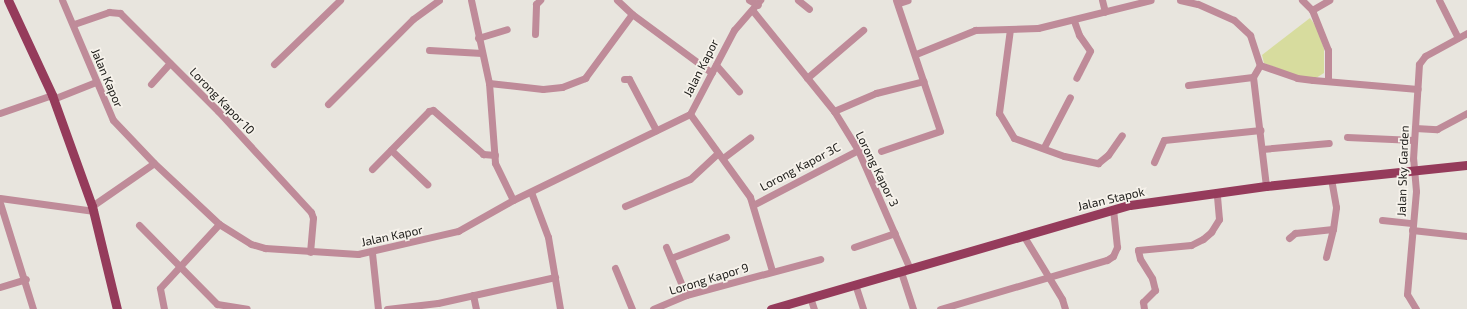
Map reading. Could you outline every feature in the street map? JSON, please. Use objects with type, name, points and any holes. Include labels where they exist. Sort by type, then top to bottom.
[{"type":"main road","points":[[8,0],[52,97],[93,208],[117,309]]},
{"type":"main road","name":"Jalan Stapok","points":[[770,309],[1023,235],[1148,202],[1217,194],[1266,186],[1467,166]]},
{"type":"street","name":"Jalan Kapor","points":[[62,0],[74,24],[96,82],[113,120],[154,163],[219,224],[258,246],[310,252],[372,253],[458,231],[513,200],[690,114],[734,30],[757,5]]},
{"type":"street","points":[[274,64],[340,0]]},
{"type":"street","points":[[328,104],[413,19],[439,0]]},
{"type":"street","points":[[471,0],[478,38],[489,83],[495,163],[513,200]]},
{"type":"street","points":[[536,34],[536,4],[540,0]]},
{"type":"street","points":[[617,0],[632,14],[712,73]]},
{"type":"street","points":[[749,0],[757,5]]},
{"type":"street","points":[[798,0],[809,9]]},
{"type":"street","points":[[881,151],[939,132],[940,128],[898,2],[908,0]]},
{"type":"street","points":[[1102,0],[1106,12]]},
{"type":"street","points":[[916,54],[975,30],[1038,28],[1074,21],[1151,0]]},
{"type":"street","points":[[1180,0],[1198,4],[1234,20],[1250,35],[1260,65],[1253,77],[1266,186]]},
{"type":"street","points":[[1302,0],[1312,10],[1328,50],[1328,81]]},
{"type":"street","points":[[1312,10],[1329,0]]},
{"type":"street","points":[[1439,0],[1458,38]]},
{"type":"street","name":"Lorong Kapor 3","points":[[757,5],[807,78],[834,111],[858,150],[895,233],[905,270],[913,309]]},
{"type":"street","name":"Lorong Kapor 10","points":[[74,24],[116,11],[218,111],[311,212],[313,218],[310,252]]},
{"type":"street","points":[[489,83],[543,89],[562,87],[585,78],[632,14]]},
{"type":"street","points":[[1074,21],[1079,35],[1090,51],[1076,78]]},
{"type":"street","points":[[478,38],[507,29]]},
{"type":"street","points":[[1010,29],[999,113],[1018,140],[1037,148],[1044,147],[1064,156],[1098,163],[1108,156],[1122,135]]},
{"type":"street","points":[[807,78],[863,30]]},
{"type":"street","name":"Jalan Sky Garden","points":[[1416,309],[1407,294],[1416,191],[1413,171],[1419,64],[1421,59],[1467,33]]},
{"type":"street","points":[[429,50],[482,53]]},
{"type":"street","points":[[151,84],[170,64]]},
{"type":"street","points":[[716,65],[739,91]]},
{"type":"street","points":[[1260,65],[1297,78],[1418,89]]},
{"type":"street","points":[[1188,85],[1253,77]]},
{"type":"street","points":[[624,79],[629,79],[656,130]]},
{"type":"street","points":[[834,111],[876,94],[924,81]]},
{"type":"street","points":[[0,113],[96,82]]},
{"type":"street","points":[[1044,147],[1070,97]]},
{"type":"street","points":[[372,169],[429,111],[432,110],[483,154],[495,155]]},
{"type":"street","points":[[1415,128],[1437,129],[1467,113]]},
{"type":"street","points":[[690,114],[721,155],[753,205],[772,271]]},
{"type":"street","points":[[1154,162],[1164,140],[1260,130]]},
{"type":"street","points":[[1347,137],[1414,140]]},
{"type":"street","points":[[624,206],[690,179],[721,155],[750,138]]},
{"type":"street","points":[[1262,149],[1329,143]]},
{"type":"street","points":[[391,150],[427,184]]},
{"type":"street","name":"Lorong Kapor 3C","points":[[753,205],[858,150]]},
{"type":"street","points":[[0,198],[93,208],[154,163]]},
{"type":"street","points":[[1326,256],[1333,229],[1336,208],[1331,180]]},
{"type":"street","points":[[531,192],[548,236],[560,309]]},
{"type":"street","points":[[1144,309],[1143,302],[1153,295],[1155,290],[1152,278],[1140,260],[1138,250],[1191,245],[1203,239],[1211,232],[1219,218],[1217,194]]},
{"type":"street","points":[[0,203],[7,228],[26,279],[33,309]]},
{"type":"street","points":[[940,309],[1047,278],[1113,256],[1117,238],[1113,210]]},
{"type":"street","points":[[1382,220],[1412,227],[1467,236]]},
{"type":"street","points":[[164,309],[160,288],[219,224]]},
{"type":"street","points":[[139,225],[217,304],[247,309]]},
{"type":"street","points":[[0,230],[7,228]]},
{"type":"street","points":[[1289,238],[1295,233],[1333,229]]},
{"type":"street","points":[[854,247],[895,233]]},
{"type":"street","points":[[1023,235],[1047,278],[1062,299],[1065,309]]},
{"type":"street","points":[[671,258],[726,237]]},
{"type":"street","points":[[666,247],[686,295]]},
{"type":"street","points":[[372,253],[378,309]]},
{"type":"street","name":"Lorong Kapor 9","points":[[653,309],[686,295],[820,259]]},
{"type":"street","points":[[615,268],[632,309]]},
{"type":"street","points":[[387,309],[438,303],[555,277]]},
{"type":"street","points":[[0,287],[26,279]]},
{"type":"street","points":[[855,284],[863,309]]},
{"type":"street","points":[[473,295],[476,309]]},
{"type":"street","points":[[810,297],[814,309]]},
{"type":"green space","points":[[1310,18],[1318,29],[1324,49],[1324,73],[1316,78],[1297,76],[1264,63],[1262,55]]}]
